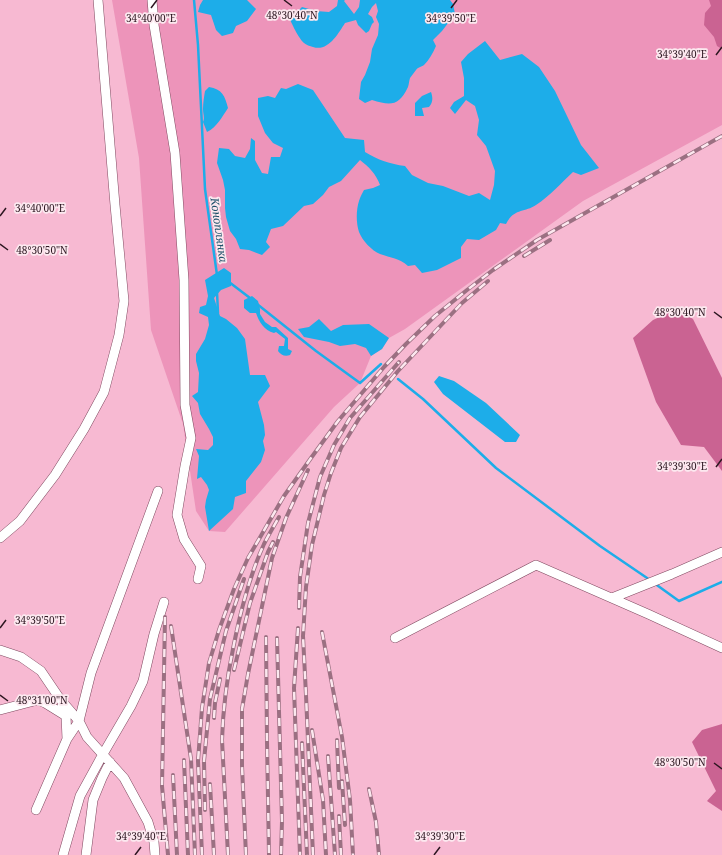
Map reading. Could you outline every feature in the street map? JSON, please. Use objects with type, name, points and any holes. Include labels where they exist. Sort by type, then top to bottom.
[{"type":"street","points":[[0,538],[20,521],[55,475],[84,429],[104,392],[120,335],[124,301],[98,0]]},
{"type":"street","points":[[152,0],[154,25],[175,153],[184,280],[185,404],[191,438],[177,515],[184,539],[201,566],[198,579]]},
{"type":"street","points":[[36,810],[67,740],[79,722],[91,673],[158,491]]},
{"type":"street","points":[[612,598],[721,555]]},
{"type":"street","points":[[395,638],[536,564],[722,648]]},
{"type":"street","points":[[63,855],[80,796],[131,706],[143,681],[154,634],[164,602]]},
{"type":"street","points":[[0,650],[21,657],[41,671],[60,699],[79,722],[87,737],[124,778],[148,822],[154,842],[155,855]]},
{"type":"street","points":[[60,699],[66,716],[67,740]]},
{"type":"street","points":[[0,710],[38,700],[66,716]]},
{"type":"street","points":[[86,855],[93,800],[110,762]]},
{"type":"shaded area","points":[[112,0],[722,0],[722,125],[583,201],[405,329],[389,338],[382,349],[371,356],[360,383],[334,407],[225,532],[209,531],[196,511],[183,424],[151,330],[139,158]]},
{"type":"shaded area","points":[[709,0],[722,0],[722,49],[717,46],[714,37],[704,25],[705,13],[711,6]]},
{"type":"shaded area","points":[[677,309],[693,319],[722,378],[722,471],[704,447],[681,445],[656,402],[633,338],[653,320]]},
{"type":"shaded area","points":[[722,724],[722,811],[707,801],[716,791],[692,742],[702,730]]},
{"type":"water","points":[[203,0],[247,0],[256,9],[247,21],[236,26],[233,33],[222,36],[216,30],[211,15],[198,12]]},
{"type":"water","points":[[338,0],[345,0],[344,1],[354,14],[359,7],[360,0],[450,0],[453,4],[455,14],[433,40],[436,46],[432,54],[426,63],[417,69],[411,77],[405,93],[398,101],[389,104],[372,100],[365,103],[359,99],[361,82],[370,62],[372,49],[378,35],[379,24],[376,17],[378,11],[376,3],[368,14],[372,17],[374,22],[369,31],[366,33],[358,25],[356,20],[345,23],[328,45],[318,48],[305,44],[302,41],[290,19],[302,7],[316,11],[329,12],[337,6]]},
{"type":"water","points":[[485,41],[500,60],[522,54],[539,67],[555,91],[581,145],[599,168],[581,175],[573,172],[551,194],[532,207],[512,215],[506,224],[500,223],[496,230],[479,240],[467,239],[461,247],[461,258],[437,270],[422,273],[415,265],[408,266],[398,260],[377,253],[362,238],[357,221],[357,208],[359,200],[364,190],[380,185],[372,171],[360,160],[341,181],[329,187],[313,204],[304,206],[283,226],[271,229],[266,242],[270,247],[262,255],[249,250],[240,249],[236,239],[230,231],[226,217],[225,190],[217,163],[219,148],[229,149],[235,156],[245,158],[250,149],[251,138],[255,141],[255,160],[262,173],[268,174],[271,157],[280,157],[283,148],[273,143],[265,133],[258,116],[258,98],[268,96],[275,98],[281,88],[286,89],[298,84],[313,90],[345,138],[364,140],[365,152],[384,161],[405,166],[412,175],[428,183],[443,186],[469,196],[479,193],[490,200],[494,185],[495,171],[486,146],[477,135],[479,120],[475,106],[466,100],[455,114],[450,108],[454,102],[464,96],[464,78],[461,62],[468,54]]},
{"type":"water","points":[[209,87],[220,91],[226,100],[228,108],[216,125],[207,132],[203,122],[203,107],[205,91]]},
{"type":"water","points":[[431,92],[432,100],[429,107],[422,108],[424,116],[415,116],[415,103],[422,96]]},
{"type":"water","points":[[224,268],[231,273],[231,286],[221,290],[214,298],[220,316],[237,328],[245,339],[250,375],[265,375],[270,386],[258,402],[265,435],[263,441],[265,450],[261,462],[246,481],[246,493],[235,497],[233,509],[209,531],[205,507],[209,490],[201,477],[197,479],[199,456],[196,449],[208,450],[213,445],[213,437],[200,414],[198,403],[192,396],[198,392],[199,373],[196,354],[205,339],[209,325],[208,317],[199,313],[200,307],[206,305],[208,296],[205,280]]},
{"type":"water","points":[[252,296],[258,301],[260,314],[265,322],[272,327],[276,327],[288,338],[288,349],[292,351],[290,355],[286,356],[280,354],[278,351],[279,346],[284,346],[285,339],[276,332],[274,333],[267,330],[260,322],[256,313],[250,313],[244,308],[244,300]]},
{"type":"water","points":[[319,319],[331,331],[343,325],[369,324],[389,338],[382,349],[371,356],[366,348],[355,344],[340,346],[329,342],[304,337],[298,329],[309,327]]},
{"type":"water","points":[[439,376],[454,381],[486,403],[520,435],[516,442],[505,442],[443,394],[434,382]]},
{"type":"waterway","name":"Коноплянка","points":[[194,0],[198,45],[205,189],[217,275]]},
{"type":"waterway","points":[[229,282],[250,298]]},
{"type":"waterway","name":"Коноплянка","points":[[217,292],[218,313]]},
{"type":"waterway","points":[[257,304],[316,351],[360,383],[381,364]]},
{"type":"waterway","points":[[398,379],[423,399],[496,468],[600,546],[650,580]]},
{"type":"waterway","points":[[654,583],[679,601],[722,582]]},
{"type":"railway","points":[[202,855],[198,761],[202,708],[209,663],[234,589],[248,558],[284,496],[311,458],[338,421],[384,367],[435,316],[467,290],[537,240],[722,136]]},
{"type":"railway","points":[[524,256],[550,240]]},
{"type":"railway","points":[[313,855],[303,636],[306,587],[312,545],[324,495],[341,448],[360,417],[398,371],[462,303],[488,281]]},
{"type":"railway","points":[[299,608],[300,577],[308,523],[320,477],[334,445],[350,418],[399,362]]},
{"type":"railway","points":[[246,855],[242,766],[242,709],[272,558],[286,518],[308,470]]},
{"type":"railway","points":[[228,855],[222,740],[227,682],[249,582],[264,544],[279,517]]},
{"type":"railway","points":[[234,670],[250,603],[273,542]]},
{"type":"railway","points":[[205,810],[204,761],[210,699],[226,631],[244,579]]},
{"type":"railway","points":[[165,617],[162,786],[168,855]]},
{"type":"railway","points":[[171,626],[191,759],[195,855]]},
{"type":"railway","points":[[298,628],[294,688],[300,855]]},
{"type":"railway","points":[[322,632],[342,737],[350,800],[353,855]]},
{"type":"railway","points":[[266,637],[269,855]]},
{"type":"railway","points":[[277,638],[282,821],[281,855]]},
{"type":"railway","points":[[214,718],[215,703],[220,679]]},
{"type":"railway","points":[[312,730],[323,800],[326,855]]},
{"type":"railway","points":[[337,740],[339,788]]},
{"type":"railway","points":[[302,743],[307,855]]},
{"type":"railway","points":[[328,756],[335,855]]},
{"type":"railway","points":[[184,760],[188,855]]},
{"type":"railway","points":[[173,775],[177,855]]},
{"type":"railway","points":[[342,781],[345,825]]},
{"type":"railway","points":[[210,784],[214,855]]},
{"type":"railway","points":[[369,789],[376,822],[379,855]]},
{"type":"railway","points":[[339,816],[341,855]]}]
